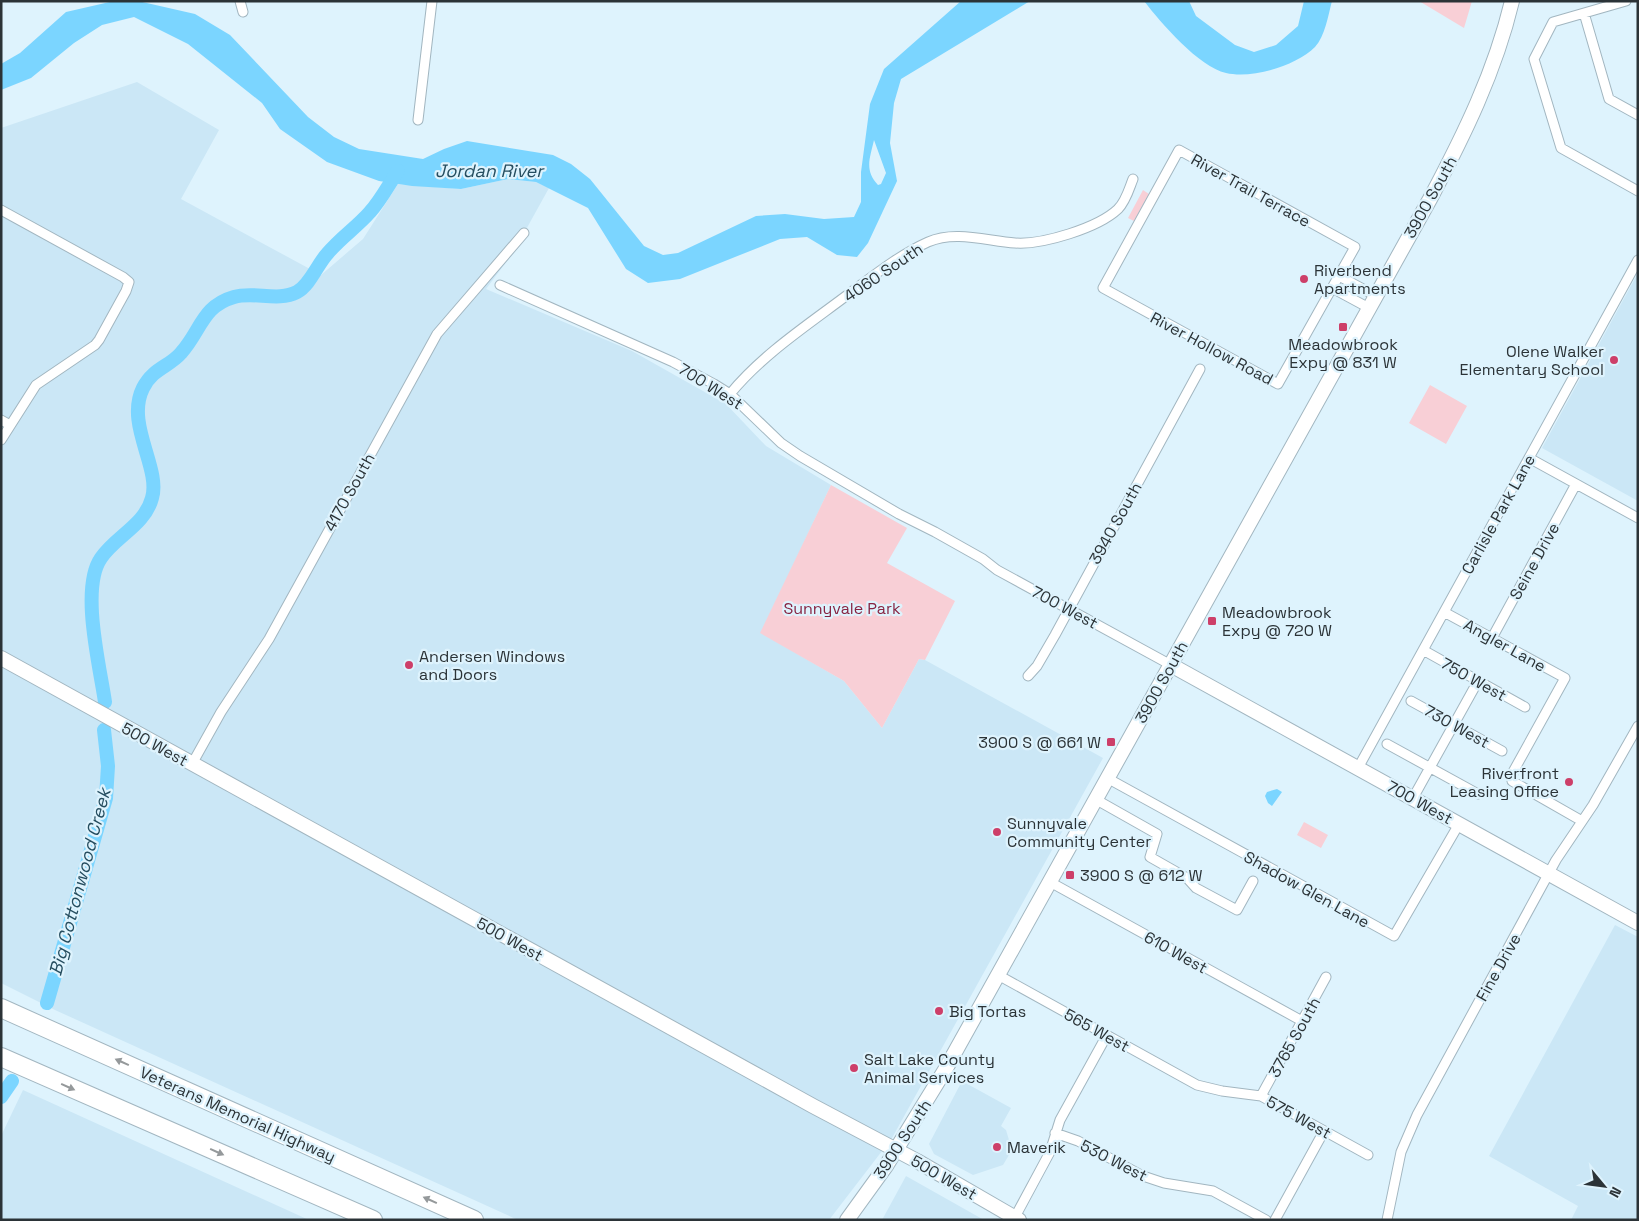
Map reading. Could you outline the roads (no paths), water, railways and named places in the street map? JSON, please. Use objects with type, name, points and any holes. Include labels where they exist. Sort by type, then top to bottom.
[{"type":"highway","name":"Veterans Memorial Highway","points":[[1,1007],[474,1220]]},
{"type":"highway","points":[[1,1058],[373,1220]]},
{"type":"main road","name":"3900 South","points":[[847,1220],[896,1150],[936,1085],[1463,138],[1494,64],[1512,1]]},
{"type":"main road","name":"500 West","points":[[1,658],[1017,1218]]},
{"type":"main road","name":"700 West","points":[[1171,665],[1638,923]]},
{"type":"street","points":[[240,1],[243,12]]},
{"type":"street","points":[[418,120],[432,1]]},
{"type":"street","points":[[1626,1],[1554,22],[1534,59],[1561,148],[1638,191]]},
{"type":"street","points":[[1584,13],[1609,99],[1638,115]]},
{"type":"street","name":"River Trail Terrace","points":[[1103,288],[1179,150],[1355,247]]},
{"type":"street","name":"4060 South","points":[[730,394],[754,367],[822,314],[884,268],[929,241],[954,236],[1029,243],[1068,233],[1100,222],[1118,209],[1127,195],[1133,179]]},
{"type":"street","points":[[1,210],[123,277],[128,282],[126,291],[95,345],[36,385],[1,440]]},
{"type":"street","name":"4170 South","points":[[192,764],[221,712],[268,640],[437,334],[524,233]]},
{"type":"street","name":"River Hollow Road","points":[[1103,288],[1278,384],[1355,247]]},
{"type":"street","name":"Carlisle Park Lane","points":[[1358,768],[1638,260]]},
{"type":"street","points":[[1339,276],[1372,302]]},
{"type":"street","name":"700 West","points":[[500,285],[672,362],[730,394],[781,443],[800,456],[899,514],[983,559],[997,570],[1171,665]]},
{"type":"street","points":[[1332,288],[1372,302]]},
{"type":"street","name":"3940 South","points":[[1028,676],[1037,666],[1069,609],[1200,369]]},
{"type":"street","points":[[1,420],[10,425]]},
{"type":"street","points":[[1529,458],[1638,518]]},
{"type":"street","name":"Seine Drive","points":[[1492,638],[1576,484]]},
{"type":"street","name":"Angler Lane","points":[[1444,612],[1565,678],[1513,772],[1512,781],[1582,821]]},
{"type":"street","name":"750 West","points":[[1423,650],[1525,707]]},
{"type":"street","points":[[1413,798],[1478,681]]},
{"type":"street","name":"730 West","points":[[1411,701],[1502,751]]},
{"type":"street","name":"Fine Drive","points":[[1387,1220],[1401,1152],[1410,1127],[1566,844],[1582,821],[1638,726]]},
{"type":"street","points":[[1387,744],[1478,794]]},
{"type":"street","name":"Shadow Glen Lane","points":[[1107,778],[1394,936],[1459,824]]},
{"type":"street","points":[[1095,799],[1157,834],[1150,857],[1187,878],[1196,888],[1232,908],[1236,910],[1253,881]]},
{"type":"street","name":"610 West","points":[[1050,882],[1302,1021]]},
{"type":"street","name":"565 West","points":[[998,975],[1197,1085]]},
{"type":"street","name":"3765 South","points":[[1261,1096],[1326,977]]},
{"type":"street","points":[[1017,1218],[1050,1152],[1055,1133],[1065,1110],[1107,1035]]},
{"type":"street","name":"575 West","points":[[1197,1085],[1222,1091],[1261,1096],[1368,1155]]},
{"type":"street","points":[[1275,1220],[1324,1131]]},
{"type":"street","name":"530 West","points":[[1055,1133],[1078,1141],[1143,1176],[1212,1191],[1266,1220]]},
{"type":"water","name":"Jordan River","points":[[114,1],[138,1],[195,14],[230,35],[308,117],[334,137],[359,149],[423,159],[467,141],[553,155],[571,164],[590,179],[644,246],[663,255],[678,253],[756,216],[785,214],[824,219],[854,217],[861,202],[861,172],[870,104],[884,69],[961,1],[1030,1],[901,79],[894,103],[890,143],[897,181],[868,243],[857,257],[837,255],[807,237],[780,239],[680,279],[648,283],[626,269],[588,208],[536,182],[508,179],[461,189],[412,186],[379,181],[327,162],[280,129],[262,103],[188,44],[134,17],[102,25],[74,43],[31,78],[1,90],[1,64],[20,53],[66,12]],"holes":[[[874,140],[886,173],[881,184],[878,185],[871,174],[869,164]]]},
{"type":"water","points":[[1144,1],[1189,1],[1196,16],[1235,45],[1254,52],[1276,45],[1298,26],[1304,1],[1332,1],[1326,26],[1321,37],[1315,47],[1307,54],[1273,69],[1248,74],[1237,74],[1215,69],[1204,62],[1170,32]]},
{"type":"water","points":[[1277,789],[1282,792],[1272,806],[1268,803],[1265,796],[1267,792]]},
{"type":"waterway","name":"Big Cottonwood Creek","points":[[105,702],[93,628],[92,588],[95,571],[101,558],[143,516],[152,498],[152,473],[140,431],[138,416],[143,388],[151,376],[181,353],[208,313],[223,301],[242,295],[290,295],[302,289],[332,248],[374,207],[398,171]]},
{"type":"waterway","name":"Big Cottonwood Creek","points":[[47,1003],[106,798],[108,766],[104,730]]},
{"type":"waterway","name":"Big Cottonwood Creek","points":[[1,1097],[12,1081]]},
{"type":"place","name":"Riverbend Apartments","points":[[1304,279]]},
{"type":"place","name":"Meadowbrook Expy @ 831 W","points":[[1343,327]]},
{"type":"place","name":"Olene Walker Elementary School","points":[[1614,360]]},
{"type":"place","name":"Meadowbrook Expy @ 720 W","points":[[1212,621]]},
{"type":"place","name":"Andersen Windows and Doors","points":[[409,665]]},
{"type":"place","name":"3900 S @ 661 W","points":[[1111,742]]},
{"type":"place","name":"Riverfront Leasing Office","points":[[1569,782]]},
{"type":"place","name":"Sunnyvale Community Center","points":[[997,832]]},
{"type":"place","name":"3900 S @ 612 W","points":[[1070,875]]},
{"type":"place","name":"Big Tortas","points":[[939,1011]]},
{"type":"place","name":"Salt Lake County Animal Services","points":[[854,1068]]},
{"type":"place","name":"Maverik","points":[[997,1147]]},
{"type":"park label","name":"Sunnyvale Park","points":[[842,608]]}]
